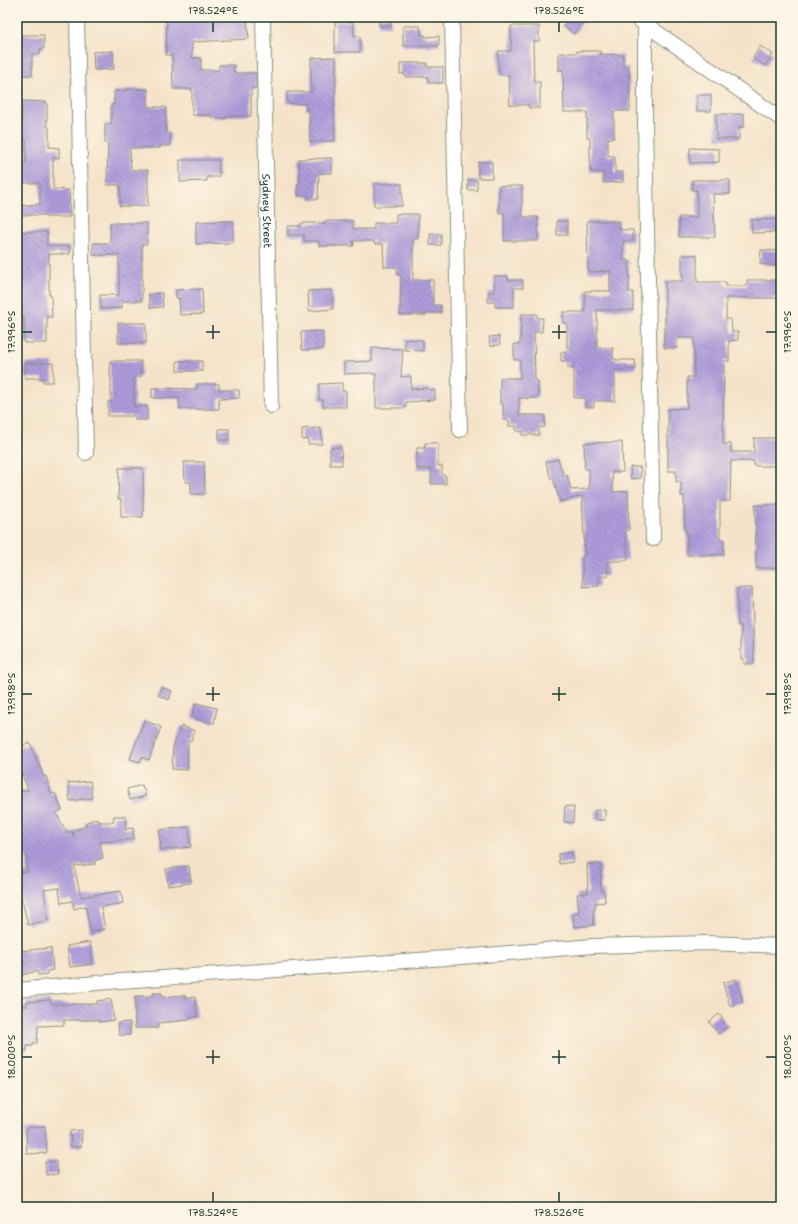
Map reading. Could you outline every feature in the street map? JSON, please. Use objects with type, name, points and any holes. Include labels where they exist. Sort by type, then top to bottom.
[{"type":"street","points":[[77,17],[86,454]]},
{"type":"street","name":"Sydney Street","points":[[263,17],[271,406]]},
{"type":"street","points":[[452,17],[460,430]]},
{"type":"street","points":[[640,21],[781,119]]},
{"type":"street","points":[[640,21],[645,125],[653,539]]},
{"type":"street","points":[[17,990],[469,957],[593,946],[707,943],[781,946]]},
{"type":"building","points":[[247,17],[249,39],[192,42],[192,58],[201,58],[201,70],[219,70],[219,65],[234,65],[234,73],[256,73],[256,88],[251,88],[251,116],[227,116],[227,118],[212,118],[212,115],[192,115],[192,89],[173,89],[172,55],[166,55],[167,18]]},
{"type":"building","points":[[379,17],[391,17],[391,26],[379,26]]},
{"type":"building","points":[[569,17],[586,17],[574,34],[563,26]]},
{"type":"building","points":[[335,22],[353,22],[354,36],[360,36],[360,52],[335,52]]},
{"type":"building","points":[[403,26],[420,26],[421,35],[425,35],[425,37],[439,36],[439,46],[403,46]]},
{"type":"building","points":[[511,26],[539,26],[539,41],[533,41],[534,82],[540,82],[540,108],[529,108],[529,105],[510,105],[509,75],[499,75],[498,51],[511,51]]},
{"type":"building","points":[[21,35],[44,35],[44,49],[40,49],[40,54],[32,54],[32,75],[17,75],[17,61],[21,61]]},
{"type":"building","points":[[760,46],[773,54],[766,66],[753,58]]},
{"type":"building","points":[[113,51],[114,69],[94,70],[93,52]]},
{"type":"building","points":[[577,51],[600,51],[600,54],[623,55],[623,67],[629,67],[630,111],[614,111],[614,138],[608,138],[608,156],[615,156],[615,172],[623,172],[623,182],[603,183],[603,172],[590,172],[590,138],[587,138],[587,112],[564,112],[563,70],[559,70],[559,53],[577,53]]},
{"type":"building","points":[[336,57],[334,108],[335,141],[310,142],[309,110],[306,110],[306,104],[287,103],[287,92],[311,92],[311,58]]},
{"type":"building","points":[[400,63],[427,63],[427,67],[443,67],[443,83],[428,83],[428,77],[405,77],[405,74],[400,74]]},
{"type":"building","points":[[126,89],[148,89],[148,107],[166,107],[166,133],[170,133],[170,146],[160,146],[160,148],[130,148],[131,170],[148,170],[148,206],[120,206],[120,185],[107,185],[108,143],[105,143],[105,124],[111,124],[111,105],[114,105],[114,91],[126,91]]},
{"type":"building","points":[[697,95],[711,95],[711,111],[697,111]]},
{"type":"building","points":[[22,101],[47,102],[49,147],[59,148],[59,158],[53,158],[53,189],[69,190],[70,217],[19,215],[19,206],[40,204],[40,183],[17,183],[17,163],[26,163],[26,140],[17,140],[17,127],[22,127]]},
{"type":"building","points":[[716,114],[744,114],[744,127],[739,127],[739,139],[716,139]]},
{"type":"building","points":[[690,148],[719,149],[719,162],[690,163]]},
{"type":"building","points":[[332,158],[332,173],[319,173],[318,199],[309,199],[309,196],[298,196],[298,183],[300,183],[299,159]]},
{"type":"building","points":[[180,160],[219,160],[219,177],[207,177],[207,181],[180,182]]},
{"type":"building","points":[[478,162],[492,162],[492,178],[478,178]]},
{"type":"building","points":[[468,180],[477,180],[477,190],[468,190]]},
{"type":"building","points":[[692,180],[730,180],[730,194],[713,194],[715,237],[679,237],[679,217],[697,217],[697,190],[692,190]]},
{"type":"building","points":[[374,184],[402,184],[402,206],[374,206]]},
{"type":"building","points":[[499,186],[522,186],[522,217],[538,217],[538,241],[504,241],[504,213],[499,213]]},
{"type":"building","points":[[396,214],[418,214],[418,239],[413,239],[413,280],[433,280],[433,305],[441,305],[441,313],[426,313],[426,315],[400,315],[401,275],[397,275],[397,267],[384,267],[383,244],[374,244],[374,241],[353,241],[354,246],[319,246],[319,241],[304,241],[304,235],[288,235],[288,226],[301,226],[301,223],[325,223],[325,221],[353,221],[353,229],[374,229],[374,223],[396,223]]},
{"type":"building","points":[[781,219],[781,232],[752,233],[751,220]]},
{"type":"building","points":[[233,221],[233,243],[196,244],[196,222]]},
{"type":"building","points":[[557,221],[567,221],[567,235],[557,235]]},
{"type":"building","points":[[587,221],[619,221],[619,230],[633,230],[633,241],[623,241],[623,260],[629,260],[629,292],[633,292],[633,310],[597,310],[597,348],[613,348],[613,359],[635,360],[636,369],[615,370],[615,401],[594,401],[594,407],[585,407],[585,398],[574,398],[574,368],[568,368],[568,361],[561,361],[561,352],[567,352],[567,323],[563,323],[563,312],[585,312],[585,291],[610,291],[610,271],[588,272]]},
{"type":"building","points":[[110,223],[147,223],[147,244],[142,244],[142,301],[122,301],[122,308],[101,309],[100,295],[119,295],[119,255],[93,255],[93,243],[110,243]]},
{"type":"building","points":[[17,232],[47,232],[47,246],[70,246],[70,254],[49,254],[49,295],[51,295],[52,317],[47,317],[47,343],[24,343],[24,317],[19,317]]},
{"type":"building","points":[[430,234],[441,234],[441,245],[430,245]]},
{"type":"building","points":[[761,250],[781,251],[781,266],[760,264]]},
{"type":"building","points":[[682,255],[697,255],[697,282],[726,282],[726,286],[747,286],[747,280],[781,280],[781,298],[726,298],[726,319],[731,319],[732,332],[738,332],[738,340],[729,341],[729,361],[724,361],[723,444],[731,444],[731,452],[754,452],[754,438],[781,438],[781,466],[754,466],[754,461],[731,461],[730,501],[720,501],[720,540],[724,540],[724,555],[687,555],[687,532],[685,532],[684,496],[681,496],[681,482],[676,482],[676,471],[668,471],[668,409],[687,408],[687,377],[694,377],[694,338],[677,338],[677,348],[664,348],[665,281],[682,281]]},
{"type":"building","points":[[494,276],[508,276],[508,280],[523,280],[523,288],[514,288],[514,307],[495,307],[495,302],[488,302],[488,292],[494,292]]},
{"type":"building","points":[[202,289],[203,314],[180,315],[179,298],[176,298],[176,290]]},
{"type":"building","points":[[332,290],[333,309],[309,311],[308,291]]},
{"type":"building","points":[[162,293],[163,307],[150,308],[149,294]]},
{"type":"building","points":[[521,314],[537,314],[537,318],[543,318],[542,332],[534,332],[535,381],[538,381],[538,398],[519,398],[519,415],[545,415],[545,427],[539,427],[539,435],[522,435],[522,431],[516,431],[516,426],[509,426],[509,420],[503,420],[503,404],[500,404],[500,378],[520,378],[520,360],[514,360],[514,344],[520,344]]},
{"type":"building","points":[[118,323],[146,323],[146,343],[118,343]]},
{"type":"building","points":[[323,331],[323,349],[302,350],[301,332]]},
{"type":"building","points":[[499,336],[500,345],[490,346],[489,337]]},
{"type":"building","points":[[405,339],[423,340],[423,351],[405,350]]},
{"type":"building","points":[[372,348],[403,349],[401,377],[411,376],[411,389],[428,388],[430,390],[435,390],[435,400],[406,402],[406,408],[376,408],[376,374],[344,374],[344,362],[372,361]]},
{"type":"building","points":[[110,361],[141,361],[141,377],[134,377],[134,406],[147,406],[147,420],[135,420],[135,416],[108,416],[108,402],[111,402]]},
{"type":"building","points":[[177,361],[202,361],[202,371],[177,371]]},
{"type":"building","points":[[25,363],[53,363],[53,382],[43,382],[43,378],[25,378]]},
{"type":"building","points":[[342,383],[342,391],[346,391],[346,407],[323,407],[323,400],[319,400],[319,384]]},
{"type":"building","points":[[197,384],[219,384],[219,390],[239,390],[239,398],[219,399],[219,409],[180,409],[179,398],[152,398],[152,388],[197,389]]},
{"type":"building","points":[[321,428],[322,444],[308,444],[308,439],[302,440],[302,429]]},
{"type":"building","points":[[219,429],[229,429],[229,440],[219,440]]},
{"type":"building","points":[[622,442],[623,472],[612,472],[613,492],[628,491],[629,530],[625,530],[628,560],[607,562],[608,576],[598,576],[599,586],[583,587],[582,556],[585,556],[582,496],[560,502],[553,478],[551,479],[546,462],[558,459],[564,476],[567,475],[571,490],[589,489],[589,469],[585,469],[584,443]]},
{"type":"building","points":[[425,443],[438,443],[438,466],[442,466],[442,475],[446,476],[446,484],[431,484],[431,469],[417,469],[417,448],[425,448]]},
{"type":"building","points":[[341,447],[342,465],[330,465],[330,448]]},
{"type":"building","points":[[184,462],[204,462],[205,494],[191,494],[191,482],[185,482]]},
{"type":"building","points":[[630,467],[640,467],[641,478],[631,479]]},
{"type":"building","points":[[119,468],[143,468],[143,517],[121,517],[121,499],[118,499]]},
{"type":"building","points":[[755,505],[781,505],[781,551],[779,551],[779,568],[756,568]]},
{"type":"building","points":[[737,588],[752,588],[754,664],[744,664],[744,659],[741,659],[741,626],[738,626]]},
{"type":"building","points":[[161,687],[172,691],[169,700],[158,695]]},
{"type":"building","points":[[195,703],[217,708],[214,723],[192,718]]},
{"type":"building","points":[[144,720],[161,727],[149,760],[142,757],[140,762],[130,759]]},
{"type":"building","points":[[181,726],[195,731],[191,741],[188,740],[187,770],[172,769],[173,747]]},
{"type":"building","points":[[30,743],[44,777],[46,776],[51,794],[55,793],[62,810],[56,813],[67,833],[71,831],[74,836],[73,831],[86,826],[85,823],[97,818],[99,822],[113,822],[114,816],[126,816],[125,829],[133,828],[134,839],[100,842],[103,858],[95,860],[95,864],[74,866],[81,897],[121,891],[123,903],[101,907],[105,929],[90,932],[86,906],[74,909],[72,901],[61,903],[59,888],[44,890],[48,920],[28,925],[17,873],[27,872],[27,855],[17,856],[17,791],[28,790],[17,761],[17,748]]},
{"type":"building","points":[[90,781],[92,798],[70,801],[68,783]]},
{"type":"building","points":[[142,785],[146,796],[130,800],[127,789]]},
{"type":"building","points":[[565,806],[574,807],[573,823],[564,822]]},
{"type":"building","points":[[595,810],[605,810],[605,820],[595,820]]},
{"type":"building","points":[[189,827],[191,847],[161,850],[159,830]]},
{"type":"building","points":[[572,852],[573,862],[559,864],[558,854]]},
{"type":"building","points":[[587,864],[600,864],[601,891],[604,891],[605,902],[595,903],[595,910],[593,910],[594,925],[574,927],[573,913],[579,912],[577,894],[588,893]]},
{"type":"building","points":[[189,866],[191,883],[168,886],[166,869]]},
{"type":"building","points":[[90,942],[93,964],[70,967],[67,946]]},
{"type":"building","points":[[51,948],[53,970],[47,971],[47,974],[38,975],[37,971],[17,976],[17,951]]},
{"type":"building","points":[[736,979],[743,1002],[730,1006],[723,983]]},
{"type":"building","points":[[153,993],[162,993],[162,997],[185,995],[185,998],[195,997],[197,1017],[188,1018],[189,1020],[158,1023],[158,1028],[135,1028],[135,996],[153,996]]},
{"type":"building","points":[[111,999],[114,1020],[99,1022],[99,1020],[64,1020],[64,1025],[38,1026],[37,1043],[33,1043],[33,1046],[27,1046],[27,1051],[17,1051],[17,1036],[19,1036],[17,1006],[27,1006],[26,1002],[50,1000],[51,1004],[97,1004],[97,1001]]},
{"type":"building","points":[[719,1014],[728,1027],[718,1034],[709,1022]]},
{"type":"building","points":[[130,1022],[130,1035],[119,1035],[118,1023]]},
{"type":"building","points":[[45,1126],[47,1153],[27,1154],[26,1128]]},
{"type":"building","points":[[82,1130],[81,1147],[71,1147],[70,1131]]},
{"type":"building","points":[[56,1161],[58,1174],[46,1175],[45,1162]]}]
